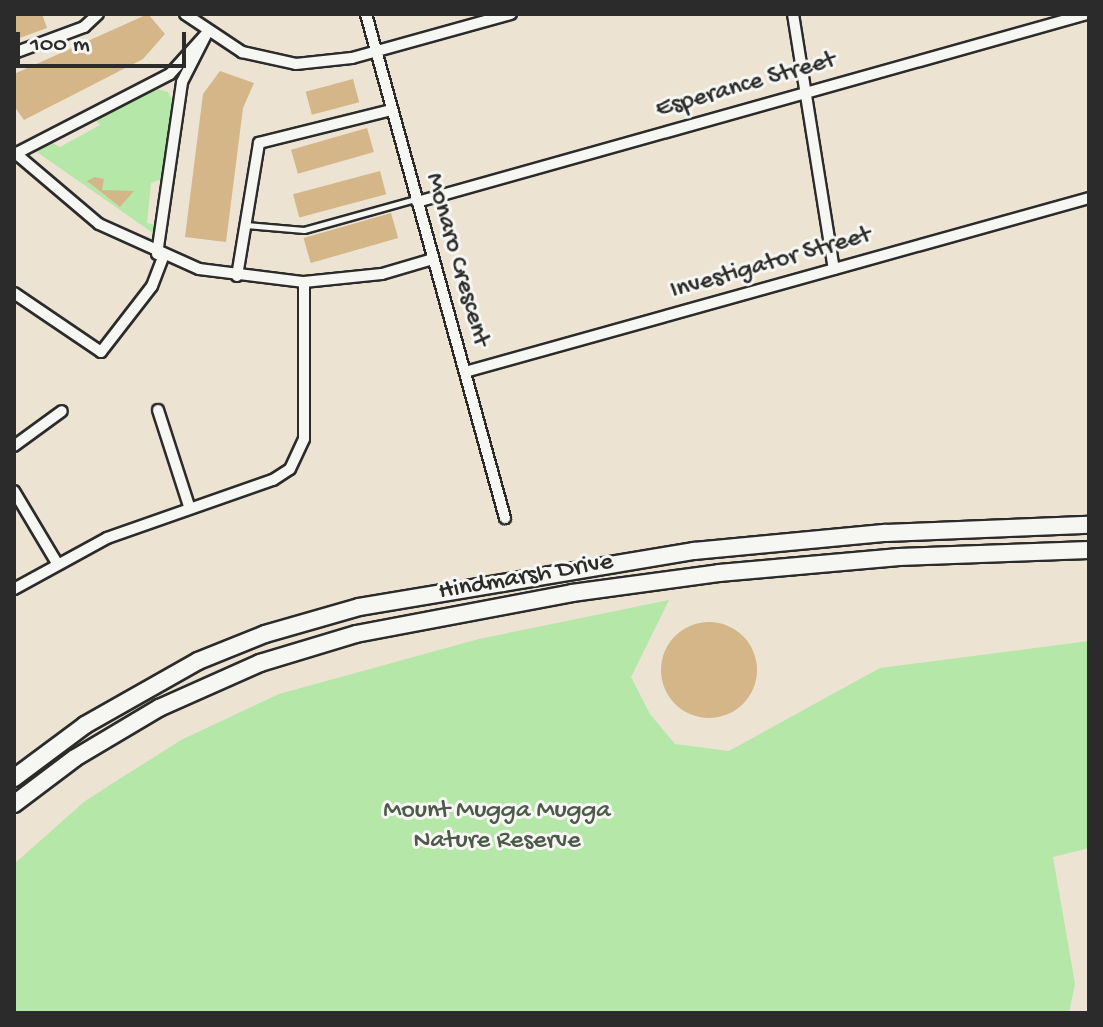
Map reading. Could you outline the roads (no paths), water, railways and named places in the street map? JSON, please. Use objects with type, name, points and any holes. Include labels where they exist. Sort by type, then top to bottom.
[{"type":"main road","name":"Hindmarsh Drive","points":[[14,778],[85,725],[198,661],[265,634],[359,607],[510,578],[725,547],[886,533],[1089,525]]},
{"type":"main road","name":"Hindmarsh Drive","points":[[14,804],[87,750],[159,708],[260,663],[356,634],[572,593],[733,572],[899,557],[1089,550]]},
{"type":"street","points":[[14,53],[84,27],[98,14]]},
{"type":"street","points":[[185,14],[207,33],[242,52],[286,63],[330,62],[511,14]]},
{"type":"street","name":"Monaro Crescent","points":[[366,14],[505,518]]},
{"type":"street","points":[[793,14],[834,269]]},
{"type":"street","name":"Esperance Street","points":[[417,200],[1087,14]]},
{"type":"street","points":[[207,33],[170,74],[15,153],[82,213],[160,256],[237,276],[304,282],[382,274],[433,259]]},
{"type":"street","points":[[14,293],[101,352],[152,286],[160,256],[182,82],[207,33]]},
{"type":"street","points":[[237,276],[259,143],[391,110]]},
{"type":"street","name":"Investigator Street","points":[[465,372],[1089,198]]},
{"type":"street","points":[[14,589],[57,563],[189,506],[273,480],[298,458],[304,439],[304,282]]},
{"type":"street","points":[[158,410],[189,506]]},
{"type":"street","points":[[14,446],[62,411]]},
{"type":"street","points":[[14,491],[57,563]]},
{"type":"lane","points":[[244,225],[304,230],[417,200]]},
{"type":"park label","name":"Mount Mugga Mugga Nature Reserve","points":[[497,827]]}]
